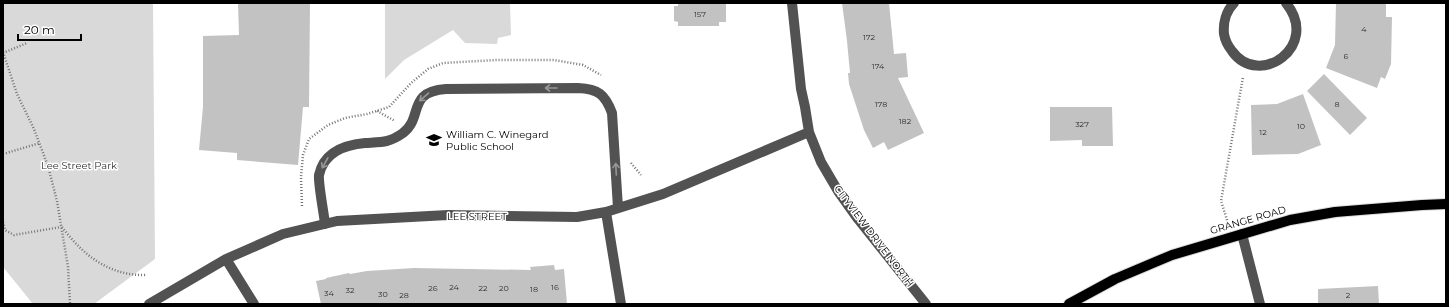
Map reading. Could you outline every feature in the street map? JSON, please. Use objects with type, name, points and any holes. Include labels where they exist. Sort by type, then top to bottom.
[{"type":"main road","name":"GRANGE ROAD","points":[[1069,304],[1115,279],[1172,255],[1290,220],[1335,212],[1446,204]]},
{"type":"street","name":"CITYVIEW DRIVE NORTH","points":[[792,3],[801,89],[809,132],[821,162],[838,191],[858,219],[926,304]]},
{"type":"street","points":[[1234,3],[1227,14],[1224,25],[1225,36],[1235,55],[1244,62],[1254,65],[1266,65],[1278,61],[1287,54],[1294,44],[1297,33],[1296,21],[1292,10],[1286,3]]},
{"type":"street","points":[[325,224],[319,176],[325,162],[331,154],[346,146],[389,142],[410,126],[417,103],[424,96],[434,90],[446,89],[578,88],[590,89],[601,94],[608,103],[612,113],[618,208]]},
{"type":"street","name":"LEE STREET","points":[[149,304],[226,259],[283,234],[337,221],[448,215],[577,216],[606,212],[669,191],[809,132]]},
{"type":"street","points":[[606,212],[621,304]]},
{"type":"street","points":[[1237,235],[1260,304]]},
{"type":"street","points":[[226,259],[254,304]]},
{"type":"path","points":[[28,44],[3,52],[17,94],[40,143],[48,166],[68,267],[70,304]]},
{"type":"path","points":[[1237,235],[1221,201],[1242,78]]},
{"type":"path","points":[[376,112],[397,122]]},
{"type":"path","points":[[3,154],[40,143]]},
{"type":"path","points":[[3,222],[5,230],[14,235],[61,226]]},
{"type":"path","points":[[61,226],[76,245],[93,258],[122,273],[146,275]]},
{"type":"green space","name":"Lee Street Park","points":[[3,3],[153,3],[155,259],[94,304],[33,304],[3,267]]},
{"type":"green space","points":[[385,3],[510,3],[511,35],[498,38],[497,44],[465,43],[453,30],[404,60],[385,79]]},
{"type":"building","points":[[238,3],[310,3],[309,107],[303,107],[298,165],[237,160],[237,153],[199,150],[203,107],[203,36],[239,35]]},
{"type":"building","points":[[678,3],[726,3],[726,22],[719,22],[719,26],[678,26],[678,22],[674,21],[674,6],[678,6]]},
{"type":"building","points":[[842,3],[889,3],[894,54],[906,53],[908,77],[898,78],[924,133],[888,150],[884,142],[873,148],[864,130],[849,84],[848,73],[850,73]]},
{"type":"building","points":[[1336,3],[1386,3],[1386,17],[1392,17],[1391,64],[1385,79],[1381,77],[1377,88],[1326,68],[1335,45]]},
{"type":"building","points":[[1324,74],[1367,118],[1350,135],[1307,91]]},
{"type":"building","points":[[1303,94],[1321,145],[1298,154],[1252,155],[1251,105],[1277,104]]},
{"type":"building","points":[[1050,107],[1112,107],[1113,146],[1082,146],[1082,140],[1050,141]]},
{"type":"building","points":[[554,265],[555,270],[564,269],[567,304],[321,304],[316,281],[349,273],[367,271],[414,268],[531,270],[530,267]]},
{"type":"building","points":[[1378,286],[1379,304],[1318,304],[1318,289]]},
{"type":"place","name":"William C. Winegard Public School","points":[[434,140]]}]
